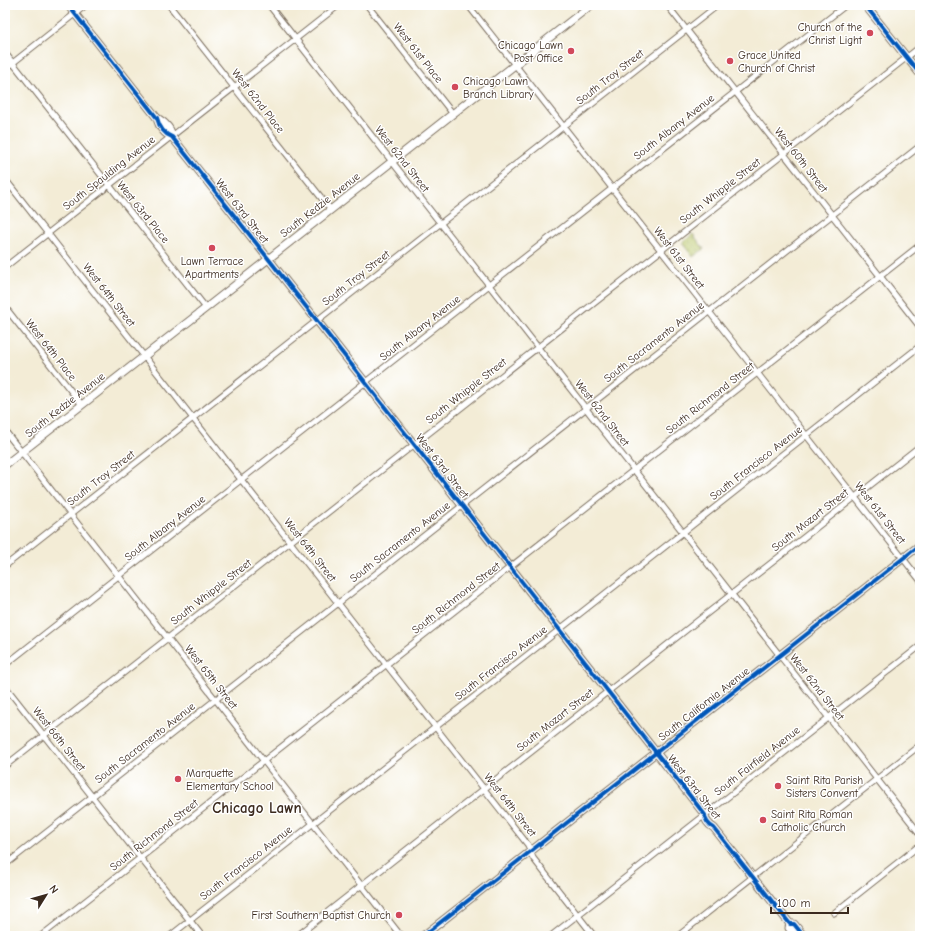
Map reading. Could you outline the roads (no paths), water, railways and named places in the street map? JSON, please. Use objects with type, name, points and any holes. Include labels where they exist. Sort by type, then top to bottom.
[{"type":"main road","name":"West 63rd Street","points":[[68,5],[157,118],[170,130],[172,137],[705,815],[708,815],[714,823],[714,828],[790,924],[794,924],[802,936]]},
{"type":"main road","name":"South Kedzie Avenue","points":[[5,465],[591,5]]},
{"type":"main road","points":[[866,5],[920,74]]},
{"type":"main road","name":"South California Avenue","points":[[423,936],[920,546]]},
{"type":"main road","name":"West 63rd Street","points":[[790,924],[789,928],[795,936]]},
{"type":"street","points":[[5,69],[86,5]]},
{"type":"street","name":"West 62nd Place","points":[[169,5],[331,210]]},
{"type":"street","name":"West 62nd Street","points":[[269,5],[920,834]]},
{"type":"street","name":"South Spaulding Avenue","points":[[5,268],[339,5]]},
{"type":"street","name":"West 61st Place","points":[[367,5],[453,114]]},
{"type":"street","name":"West 61st Street","points":[[468,5],[920,580]]},
{"type":"street","name":"West 60th Street","points":[[667,5],[920,327]]},
{"type":"street","name":"South Troy Street","points":[[5,566],[718,5]]},
{"type":"street","name":"South Albany Avenue","points":[[5,665],[846,5]]},
{"type":"street","name":"South Whipple Street","points":[[5,766],[920,47]]},
{"type":"street","name":"West 63rd Place","points":[[5,53],[206,308]]},
{"type":"street","name":"South Sacramento Avenue","points":[[5,866],[920,146]]},
{"type":"street","name":"West 64th Street","points":[[5,179],[528,845],[533,858],[594,936]]},
{"type":"street","name":"South Richmond Street","points":[[41,936],[920,245]]},
{"type":"street","name":"West 64th Place","points":[[5,307],[82,405]]},
{"type":"street","name":"South Francisco Avenue","points":[[170,936],[920,346]]},
{"type":"street","name":"West 65th Street","points":[[5,431],[401,936]]},
{"type":"street","name":"South Mozart Street","points":[[297,936],[920,446]]},
{"type":"street","name":"South Fairfield Avenue","points":[[551,936],[920,646]]},
{"type":"street","name":"West 66th Street","points":[[5,686],[202,936]]},
{"type":"street","points":[[678,936],[920,745]]},
{"type":"street","points":[[834,913],[920,845]]},
{"type":"place","name":"Church of the Christ Light","points":[[870,33]]},
{"type":"place","name":"Chicago Lawn Post Office","points":[[571,51]]},
{"type":"place","name":"Grace United Church of Christ","points":[[730,61]]},
{"type":"place","name":"Chicago Lawn Branch Library","points":[[455,87]]},
{"type":"place","name":"Lawn Terrace Apartments","points":[[212,248]]},
{"type":"place","name":"Marquette Elementary School","points":[[178,779]]},
{"type":"place","name":"Saint Rita Parish Sisters Convent","points":[[778,786]]},
{"type":"place","name":"Saint Rita Roman Catholic Church","points":[[763,820]]},
{"type":"place","name":"First Southern Baptist Church","points":[[399,915]]},
{"type":"district","name":"Chicago Lawn","points":[[257,808]]}]
